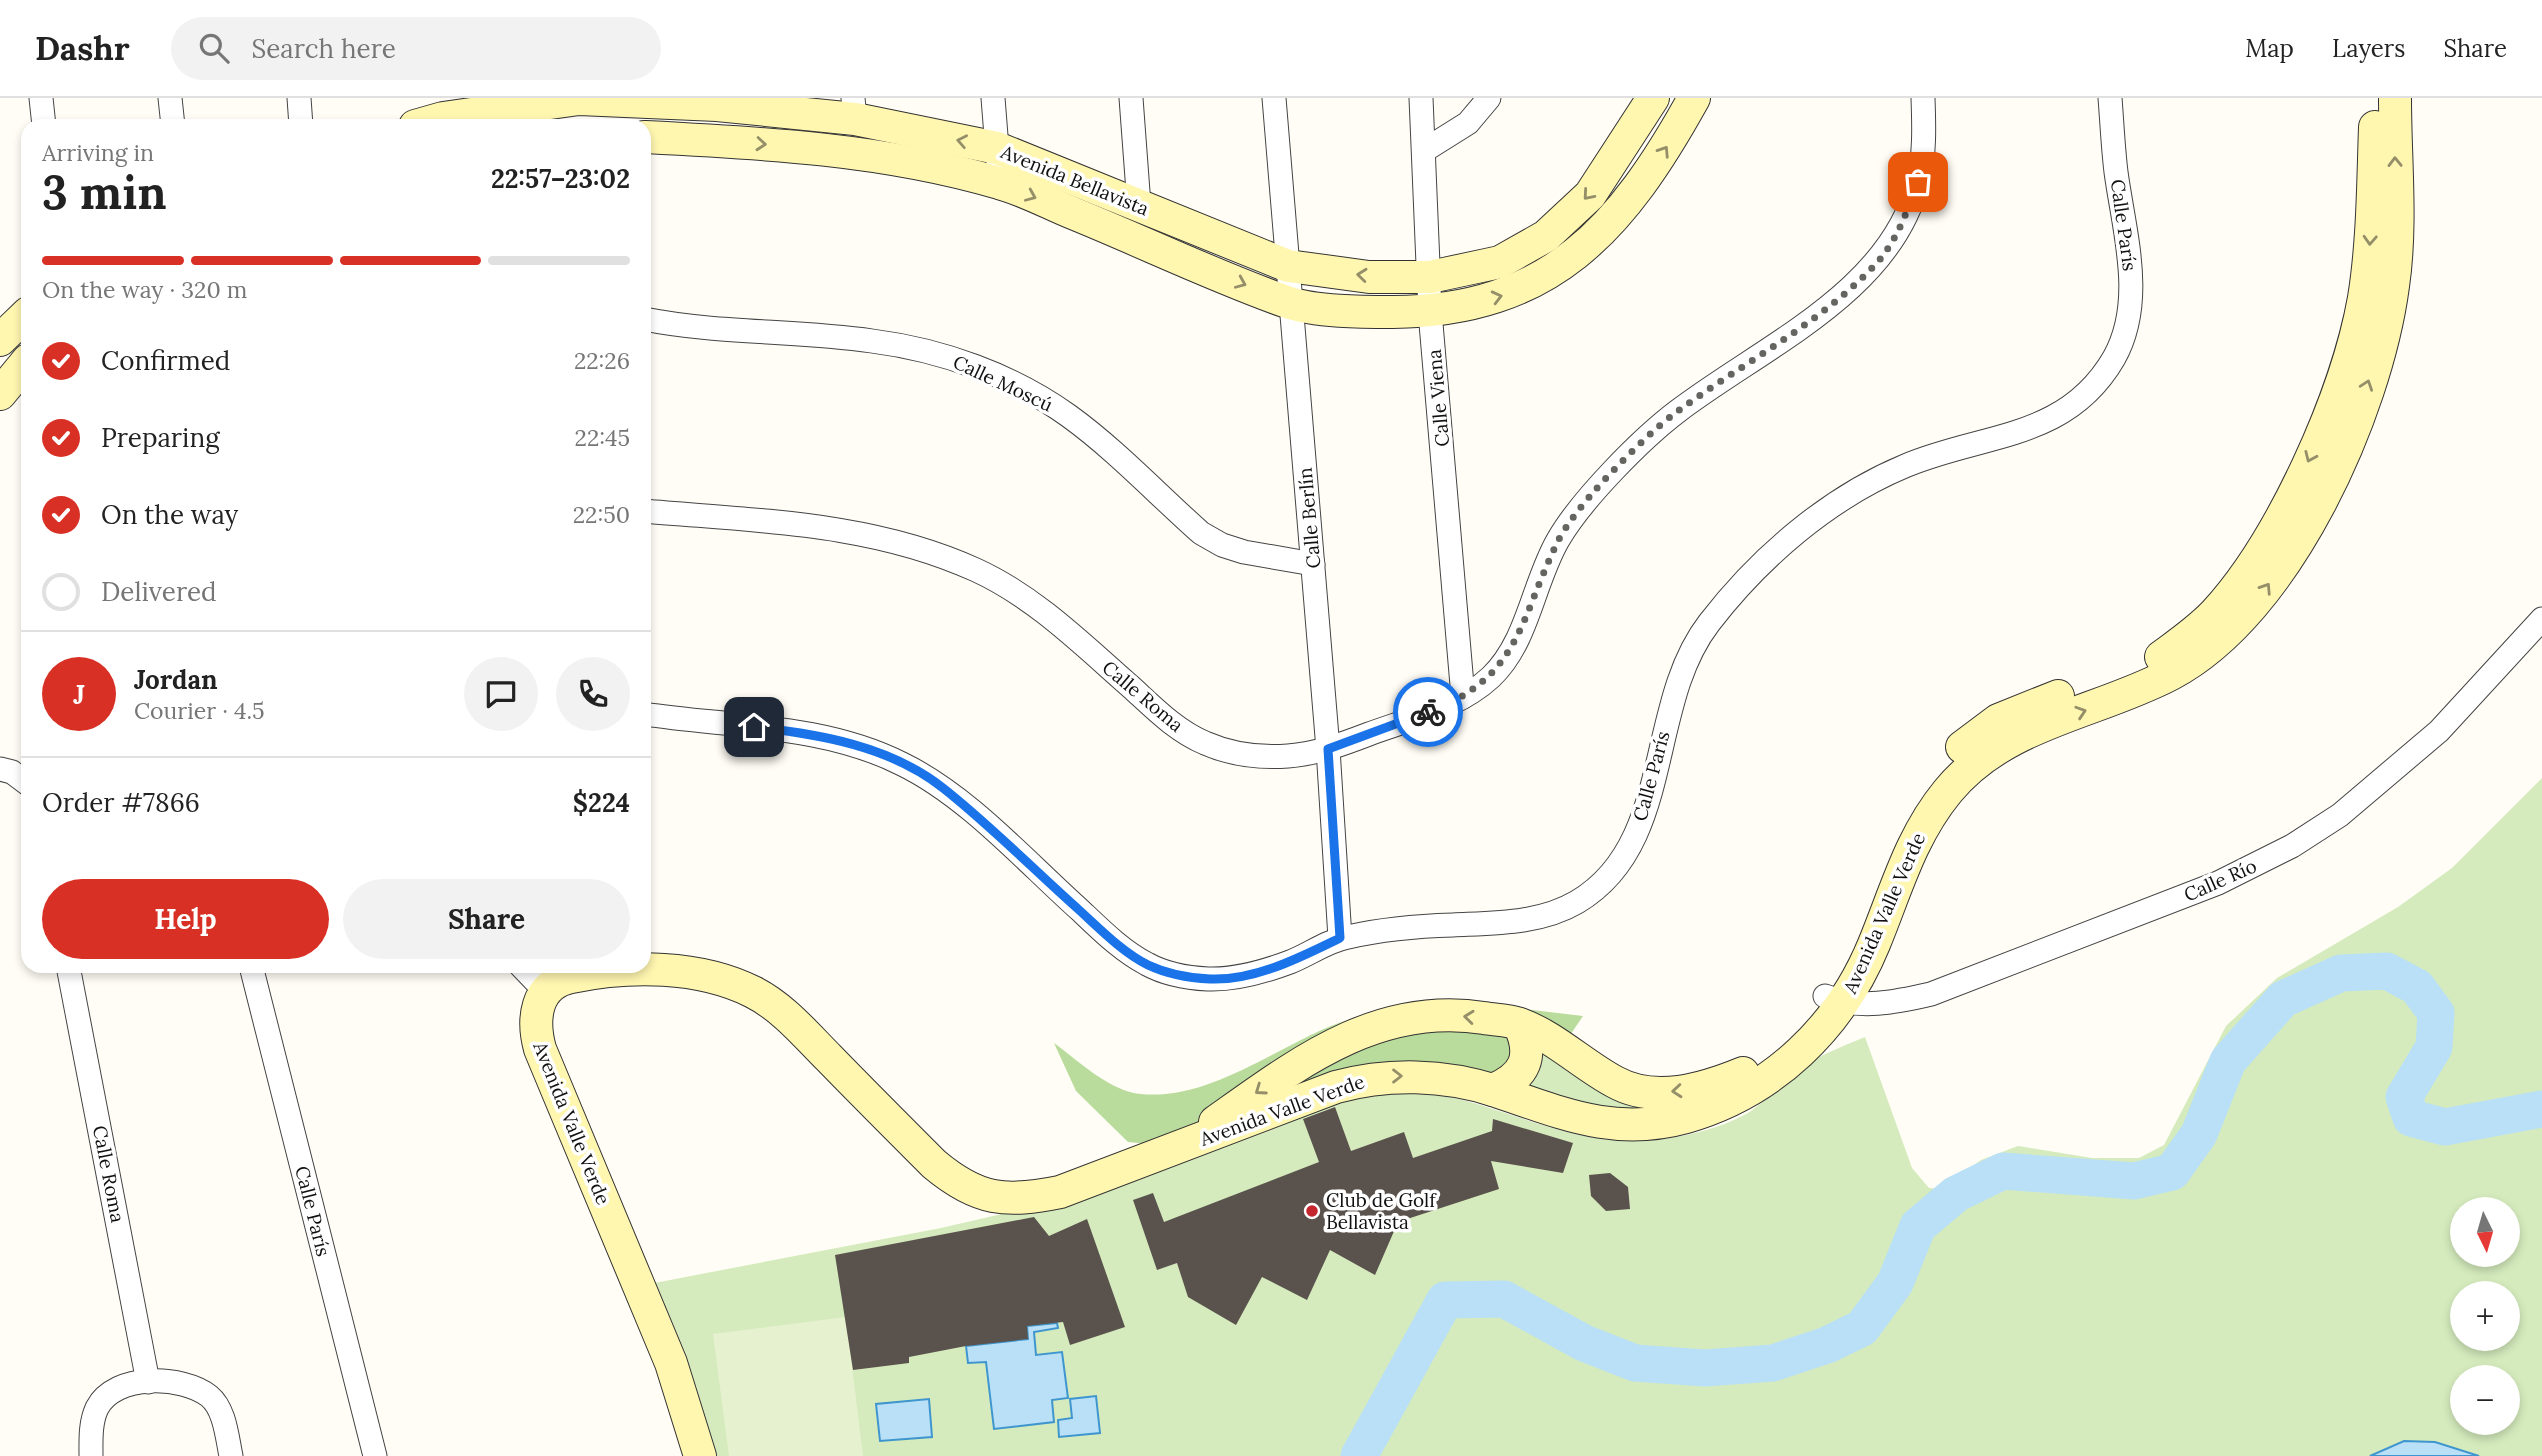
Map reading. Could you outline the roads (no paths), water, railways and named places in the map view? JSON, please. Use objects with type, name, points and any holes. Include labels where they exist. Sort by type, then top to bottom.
[{"type":"street","points":[[41,98],[43,119]]},
{"type":"street","points":[[170,98],[172,119]]},
{"type":"street","points":[[299,98],[301,119]]},
{"type":"street","points":[[993,98],[1000,183]]},
{"type":"street","points":[[1130,98],[1139,205]]},
{"type":"street","name":"Calle Berlín","points":[[1274,98],[1328,749],[1340,938]]},
{"type":"street","name":"Calle Viena","points":[[1421,98],[1430,312],[1463,697]]},
{"type":"street","points":[[1425,150],[1468,122],[1489,98]]},
{"type":"street","name":"Avenida Bellavista","points":[[433,114],[579,99],[854,108],[997,148],[1289,265],[1369,276],[1430,277],[1500,262],[1546,236],[1590,195],[1653,98]]},
{"type":"street","name":"Avenida Bellavista","points":[[651,137],[858,152],[1000,183],[1291,304],[1367,312],[1430,312],[1506,296],[1563,266],[1616,218],[1666,149],[1694,98]]},
{"type":"street","name":"Calle Roma","points":[[651,512],[770,520],[847,530],[936,555],[976,570],[1019,594],[1060,624],[1167,719],[1203,743],[1248,756],[1289,756],[1328,749],[1463,697],[1492,676],[1512,648],[1558,540],[1610,474],[1675,413],[1835,301],[1876,264],[1902,226],[1918,182],[1924,134],[1923,98]]},
{"type":"street","name":"Calle París","points":[[651,715],[800,733],[864,747],[904,764],[942,787],[1110,938],[1146,964],[1175,975],[1212,980],[1247,974],[1289,962],[1340,938],[1394,929],[1499,923],[1539,917],[1576,903],[1606,879],[1631,846],[1646,809],[1670,702],[1685,661],[1705,628],[1775,550],[1856,491],[1901,467],[1943,452],[2047,423],[2085,396],[2115,356],[2129,317],[2132,273],[2116,168],[2110,98]]},
{"type":"street","name":"Avenida Valle Verde","points":[[1171,1152],[1286,1072],[1368,1028],[1424,1016],[1466,1015],[1519,1024],[1561,1045],[1617,1083],[1650,1093],[1681,1092],[1716,1084],[1750,1070],[1790,1040],[1835,1000],[1844,967],[1890,841],[1911,805],[1937,771],[1998,720],[2045,701],[2129,674],[2159,659],[2193,634],[2215,612],[2264,543],[2302,476],[2323,429],[2342,384],[2355,337],[2369,258],[2375,98]]},
{"type":"street","name":"Avenida Valle Verde","points":[[651,970],[664,969],[715,978],[754,992],[788,1016],[958,1185],[991,1198],[1023,1199],[1060,1192],[1336,1087],[1374,1076],[1414,1076],[1493,1090],[1574,1118],[1612,1125],[1649,1124],[1686,1117],[1726,1102],[1758,1085],[1795,1057],[1874,944],[1913,844],[1946,793],[1974,762],[2004,742],[2040,724],[2150,685],[2190,663],[2222,639],[2256,603],[2314,513],[2356,417],[2387,321],[2396,252],[2395,98]]},
{"type":"street","points":[[717,102],[720,141]]},
{"type":"street","points":[[0,340],[21,320]]},
{"type":"street","name":"Calle Moscú","points":[[651,320],[751,333],[870,340],[934,351],[1035,394],[1071,418],[1202,533],[1222,545],[1313,564]]},
{"type":"street","points":[[0,394],[21,368]]},
{"type":"street","name":"Calle Río","points":[[1835,1000],[1893,1002],[1931,994],[2218,883],[2292,846],[2340,815],[2439,731],[2542,619]]},
{"type":"street","points":[[0,769],[21,778]]},
{"type":"street","name":"Calle Roma","points":[[69,973],[148,1382]]},
{"type":"street","name":"Calle París","points":[[253,973],[375,1456]]},
{"type":"street","points":[[528,973],[545,991]]},
{"type":"street","name":"Avenida Valle Verde","points":[[616,973],[567,977],[545,991],[536,1011],[535,1030],[540,1049],[671,1363],[700,1456]]},
{"type":"street","points":[[1493,1090],[1509,1083],[1521,1071],[1527,1056],[1527,1039],[1519,1024]]},
{"type":"street","points":[[91,1456],[91,1431],[98,1407],[116,1389],[148,1382],[187,1385],[211,1397],[225,1421],[231,1456]]},
{"type":"water","points":[[1057,1323],[1058,1328],[1034,1332],[1036,1355],[1062,1352],[1068,1398],[1052,1400],[1054,1422],[994,1429],[986,1362],[968,1363],[966,1346],[1028,1339],[1027,1326]]},
{"type":"water","points":[[1096,1396],[1100,1433],[1059,1437],[1058,1420],[1072,1418],[1070,1399]]},
{"type":"water","points":[[929,1399],[932,1437],[880,1441],[876,1404]]},
{"type":"water","points":[[2404,1441],[2435,1442],[2479,1456],[2370,1456]]},
{"type":"waterway","points":[[1359,1456],[1445,1300],[1504,1299],[1584,1343],[1635,1363],[1705,1368],[1773,1363],[1827,1345],[1862,1328],[1895,1283],[1918,1226],[1956,1194],[2003,1171],[2134,1181],[2172,1172],[2199,1134],[2228,1061],[2283,999],[2341,973],[2387,971],[2417,987],[2436,1013],[2434,1047],[2404,1097],[2411,1118],[2445,1127],[2542,1109]]},
{"type":"place","name":"Club de Golf Bellavista","points":[[1312,1211]]}]
